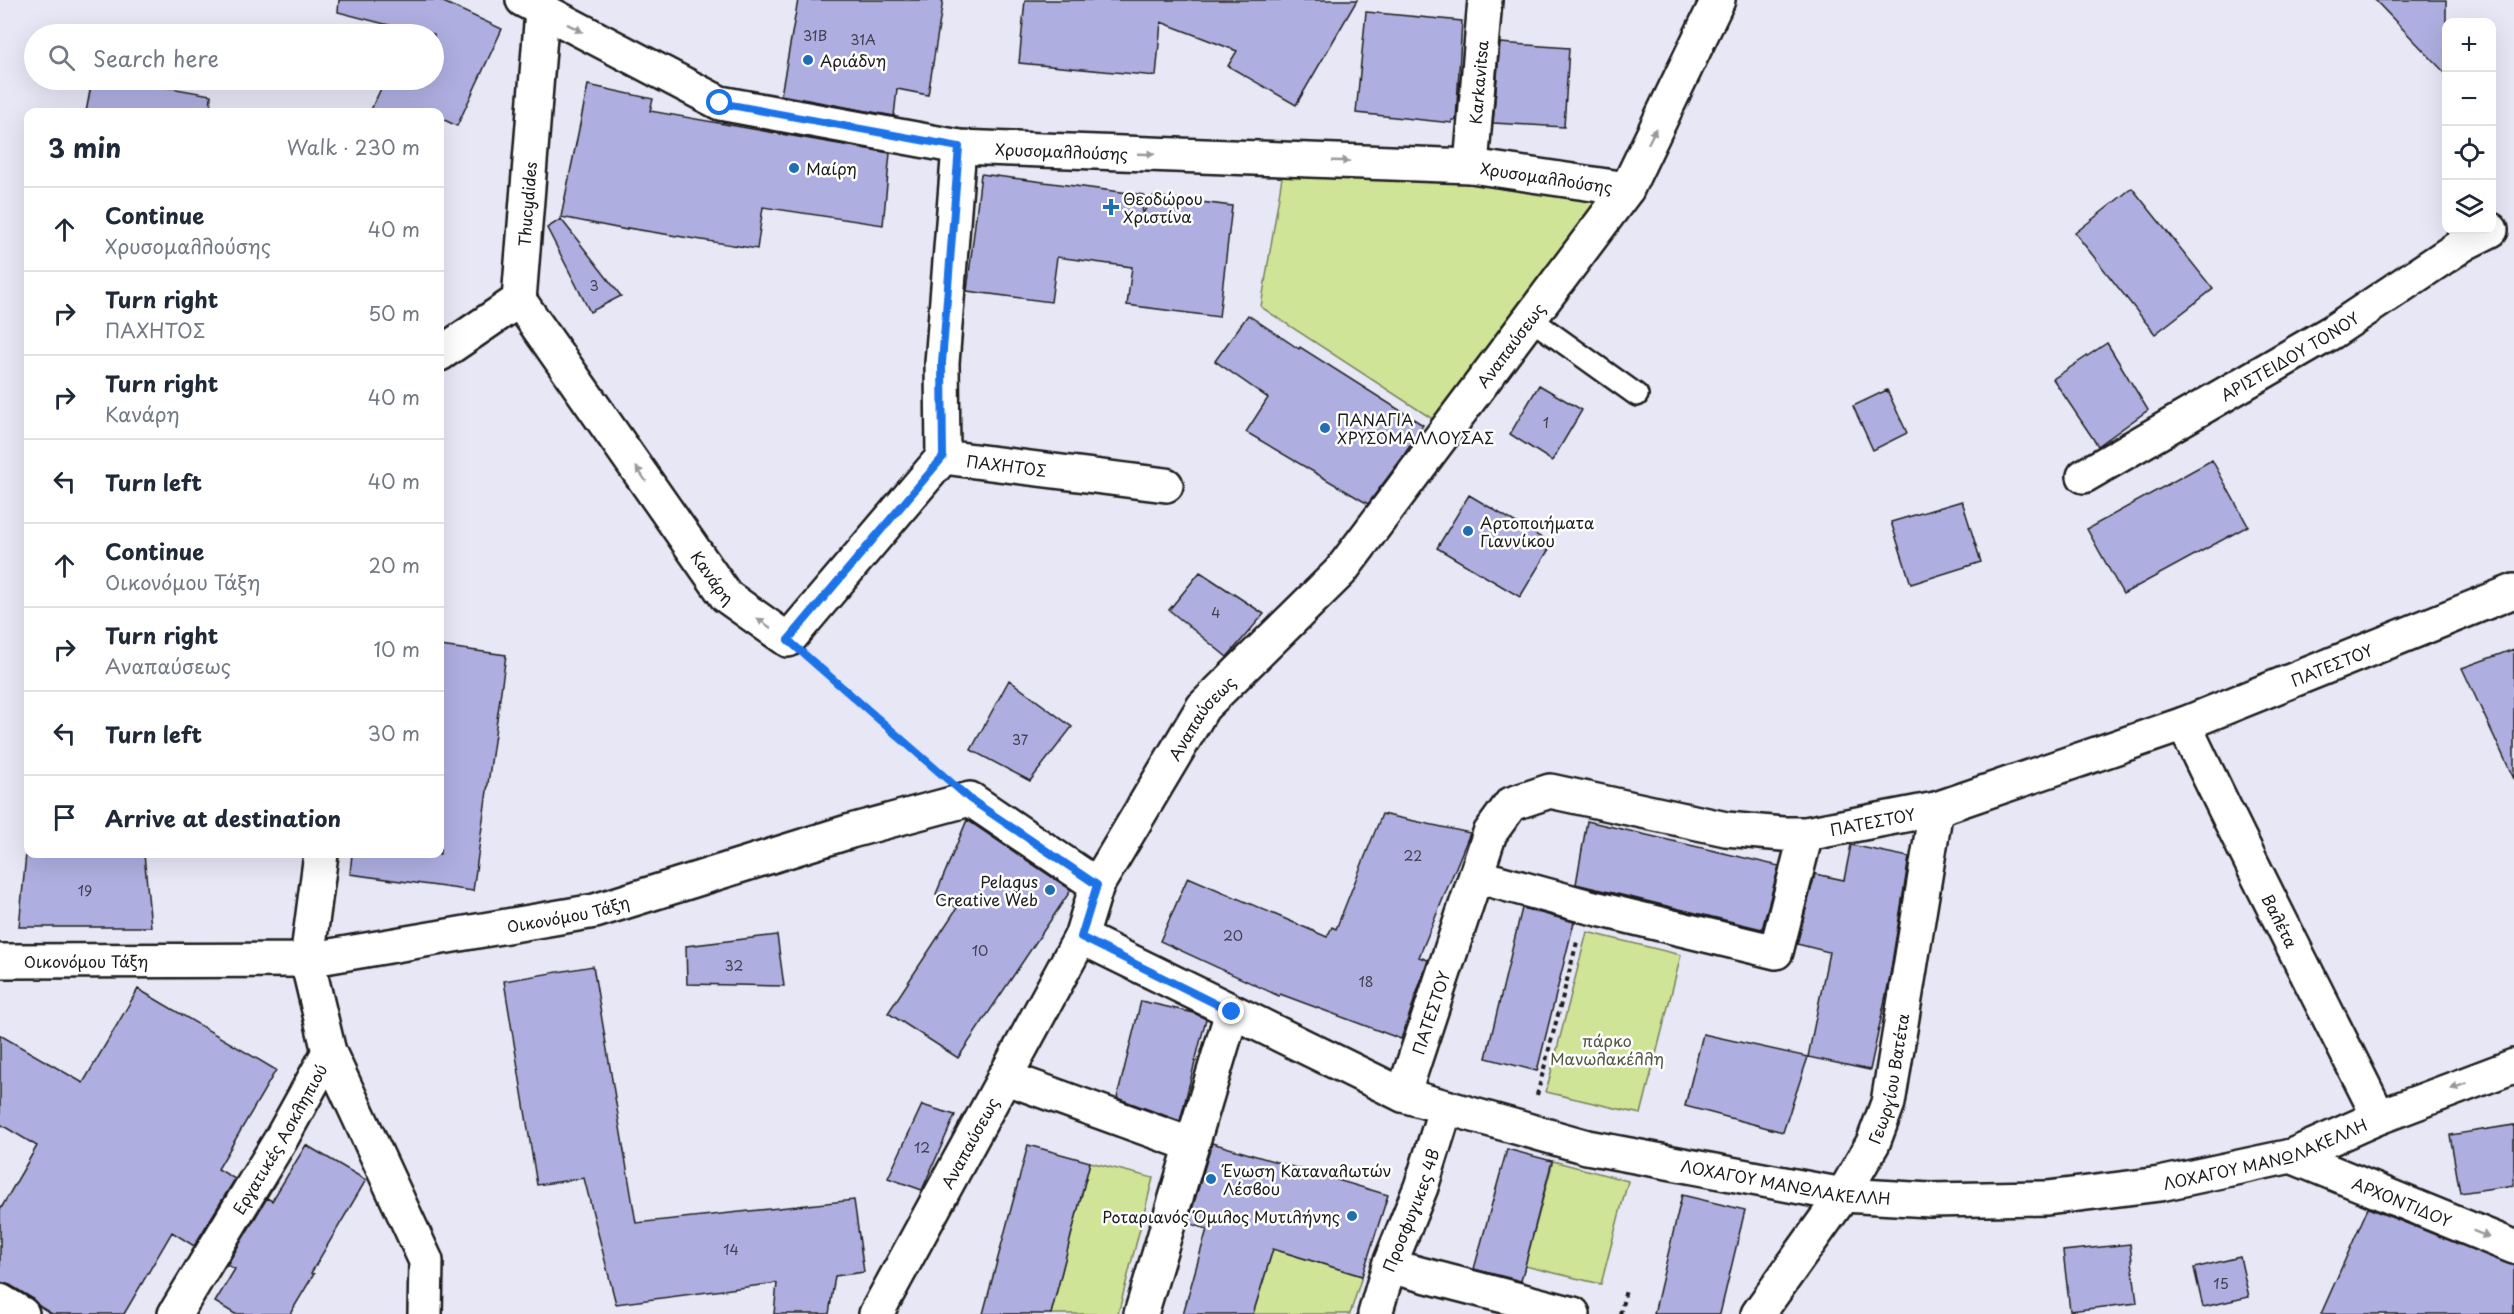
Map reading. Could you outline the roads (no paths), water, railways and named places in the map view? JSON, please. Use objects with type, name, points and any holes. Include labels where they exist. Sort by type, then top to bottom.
[{"type":"street","name":"Karkavitsa","points":[[1471,166],[1485,0]]},
{"type":"street","name":"Αναπαύσεως","points":[[876,1314],[1081,937],[1097,885],[1203,707],[1340,572],[1528,317],[1627,189],[1718,0]]},
{"type":"street","name":"Χρυσομαλλούσης","points":[[534,4],[720,103],[959,147],[1471,166],[1627,189]]},
{"type":"street","name":"Thucydides","points":[[519,300],[534,4]]},
{"type":"street","name":"ΠΑΧΗΤΟΣ","points":[[959,147],[942,363],[943,457],[1166,485]]},
{"type":"street","name":"ΑΡΙΣΤΕΙΔΟΥ ΤΟΝΟΥ","points":[[2496,227],[2514,218]]},
{"type":"street","name":"ΑΡΙΣΤΕΙΔΟΥ ΤΟΝΟΥ","points":[[2084,476],[2332,332],[2482,234]]},
{"type":"street","points":[[444,351],[519,300]]},
{"type":"street","name":"Κανάρη","points":[[519,300],[726,596],[788,640],[943,457]]},
{"type":"street","name":"ΠΑΤΕΣΤΟΥ","points":[[1403,1095],[1490,833],[1511,804],[1550,791],[1726,829],[1806,834],[1936,809],[2184,724],[2514,591]]},
{"type":"street","name":"Βαλέτα","points":[[2184,724],[2231,825],[2308,972],[2379,1117]]},
{"type":"street","name":"Οικονόμου Τάξη","points":[[0,961],[307,960],[595,911],[851,831],[970,799],[1097,885]]},
{"type":"street","name":"Γεωργίου Βατέτα","points":[[1758,1314],[1843,1195],[1873,1143],[1887,1104],[1936,809]]},
{"type":"street","points":[[1476,876],[1586,906],[1776,952],[1806,834]]},
{"type":"street","points":[[320,858],[307,960],[329,1052]]},
{"type":"street","name":"ΛΟΧΑΓΟΥ ΜΑΝΩΛΑΚΕΛΛΗ","points":[[1081,937],[1403,1095],[1587,1147],[1843,1195],[1930,1200],[2047,1197],[2160,1184],[2291,1156],[2379,1117],[2514,1066]]},
{"type":"street","points":[[1141,1314],[1232,1012]]},
{"type":"street","name":"Εργατικές Ασκληπιού","points":[[175,1314],[281,1140],[329,1052]]},
{"type":"street","name":"Εργατικές Ασκληπιού","points":[[329,1052],[426,1261],[425,1314]]},
{"type":"street","points":[[1004,1077],[1192,1145]]},
{"type":"street","name":"Προσφυγικες 4Β","points":[[1375,1314],[1389,1266],[1421,1187],[1446,1107]]},
{"type":"street","name":"ΑΡΧΟΝΤΙΔΟΥ","points":[[2291,1156],[2514,1247]]},
{"type":"street","points":[[1389,1266],[1574,1314]]},
{"type":"street","points":[[0,1302],[22,1314]]},
{"type":"lane","points":[[1528,317],[1637,395]]},
{"type":"place","name":"Αριάδνη","points":[[808,60]]},
{"type":"place","name":"Μαίρη","points":[[794,168]]},
{"type":"place","name":"Θεοδώρου Χριστίνα","points":[[1111,207]]},
{"type":"place","name":"ΠΑΝΑΓΙΑ ΧΡΥΣΟΜΑΛΛΟΥΣΑΣ","points":[[1325,428]]},
{"type":"place","name":"Αρτοποιήματα Γιαννίκου","points":[[1468,531]]},
{"type":"place","name":"Pelagus Creative Web","points":[[1050,890]]},
{"type":"place","name":"Ένωση Καταναλωτών Λέσβου","points":[[1211,1179]]},
{"type":"place","name":"Ροταριανός Όμιλος Μυτιλήνης","points":[[1352,1216]]},
{"type":"park label","name":"πάρκο Μανωλακέλλη","points":[[1607,1049]]}]
